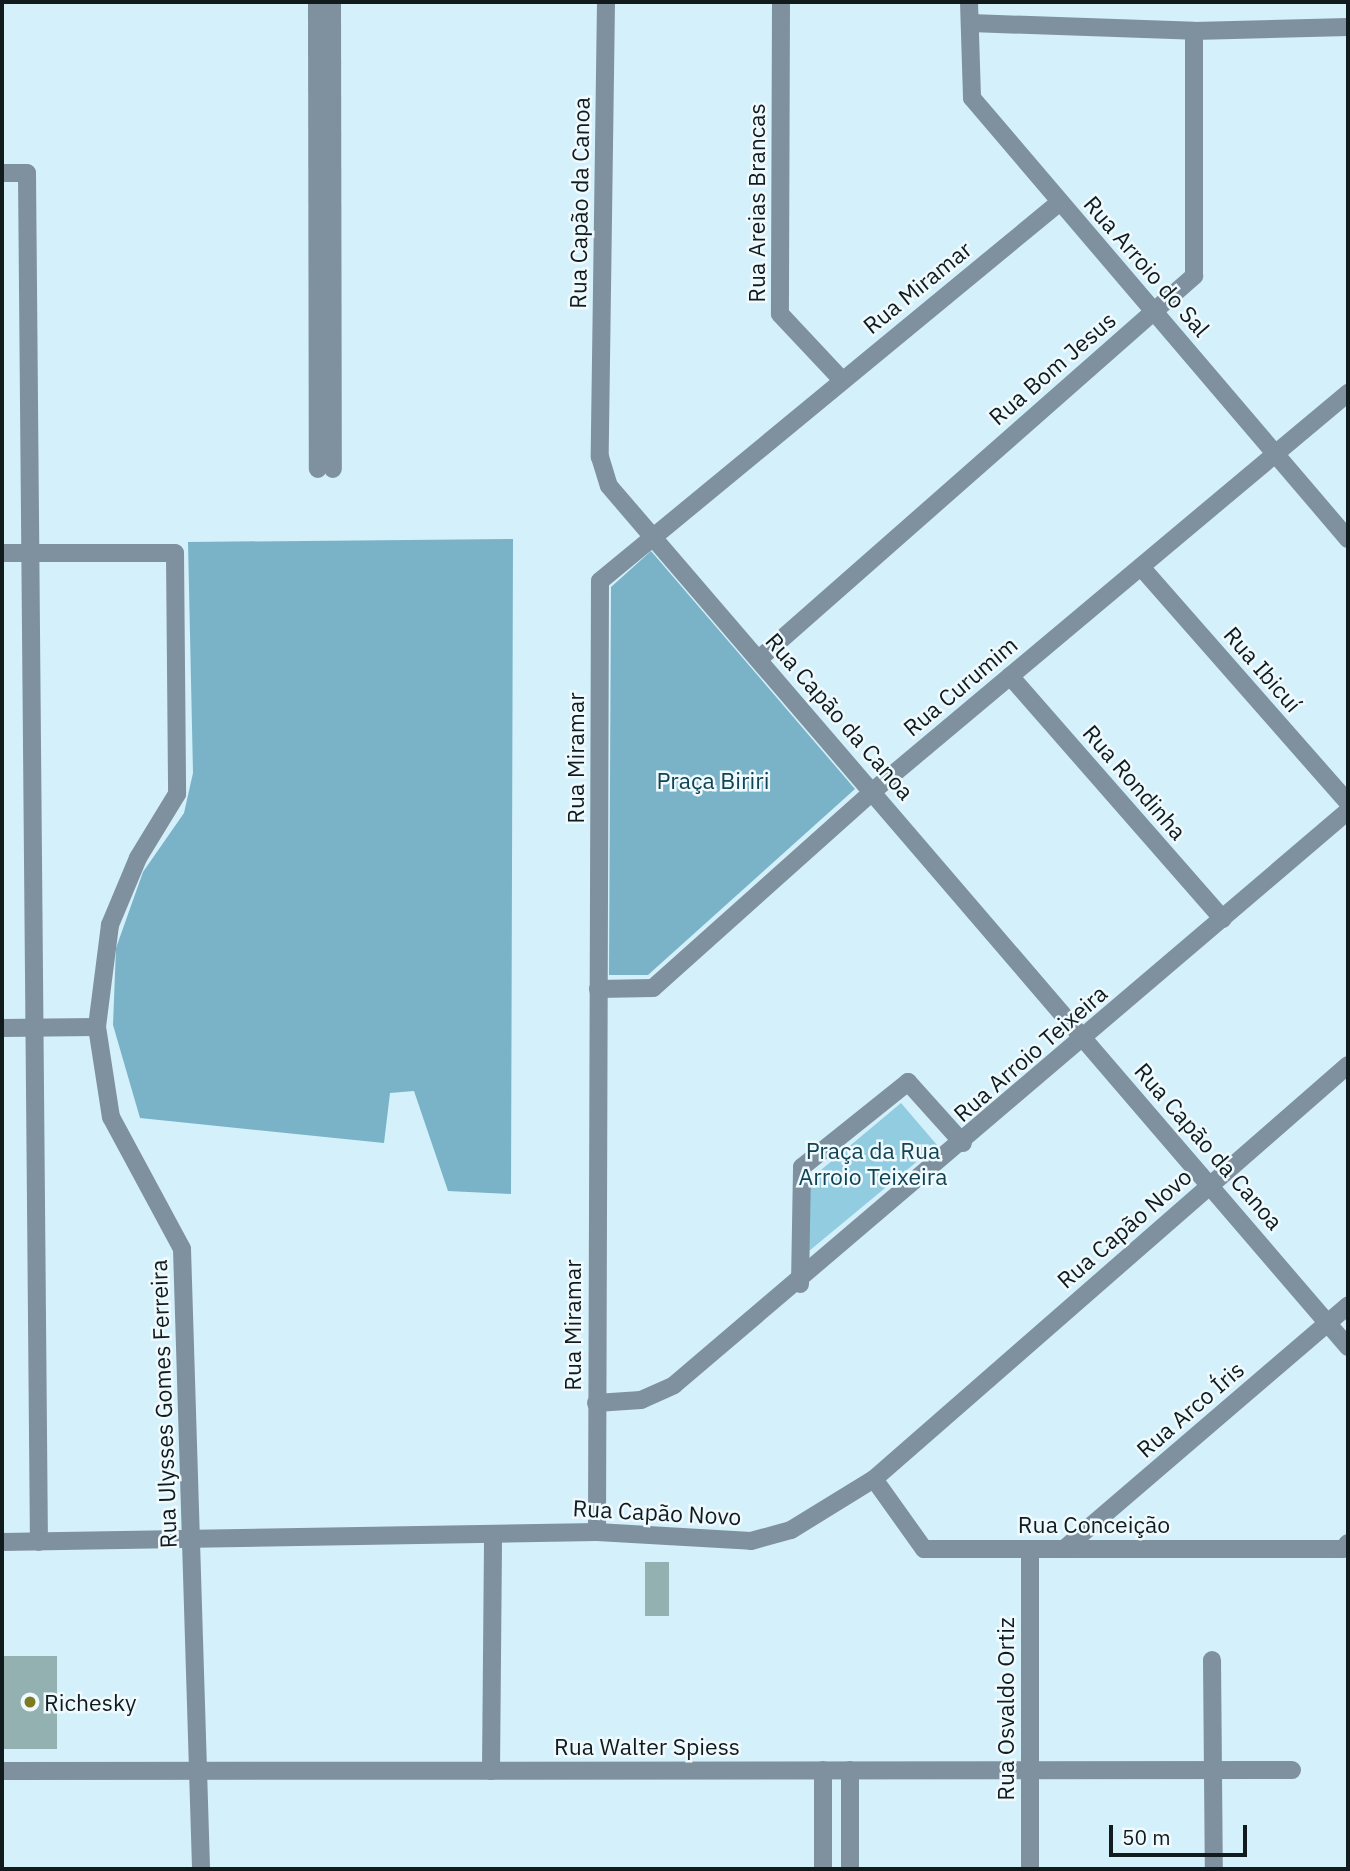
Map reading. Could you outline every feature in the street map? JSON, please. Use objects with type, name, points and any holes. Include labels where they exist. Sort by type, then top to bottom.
[{"type":"street","points":[[317,2],[326,469],[332,2]]},
{"type":"street","name":"Rua Capão da Canoa","points":[[606,2],[600,457],[609,486],[1348,1347]]},
{"type":"street","name":"Rua Areias Brancas","points":[[781,2],[780,314],[842,380]]},
{"type":"street","name":"Rua Arroio do Sal","points":[[969,2],[972,98],[1348,539]]},
{"type":"street","points":[[970,23],[1194,31],[1348,27]]},
{"type":"street","name":"Rua Bom Jesus","points":[[759,659],[1194,276],[1194,31]]},
{"type":"street","points":[[2,173],[27,173],[40,1542]]},
{"type":"street","name":"Rua Miramar","points":[[597,1532],[600,581],[652,534],[1060,202]]},
{"type":"street","name":"Rua Curumim","points":[[598,989],[653,988],[873,791],[1348,393]]},
{"type":"street","points":[[2,553],[31,553]]},
{"type":"street","name":"Rua Ulysses Gomes Ferreira","points":[[31,553],[175,553],[177,794],[138,858],[110,925],[97,1027],[111,1117],[182,1249],[201,1771],[201,1869]]},
{"type":"street","name":"Rua Ibicuí","points":[[1141,567],[1348,803]]},
{"type":"street","name":"Rua Rondinha","points":[[1010,676],[1223,919]]},
{"type":"street","name":"Rua Arroio Teixeira","points":[[596,1403],[641,1399],[674,1385],[800,1284],[1348,811]]},
{"type":"street","points":[[2,1028],[97,1027]]},
{"type":"street","name":"Rua Capão Novo","points":[[2,1542],[193,1541],[597,1532],[751,1541],[791,1530],[874,1479],[1348,1065]]},
{"type":"street","points":[[800,1284],[802,1167],[908,1082],[963,1143]]},
{"type":"street","name":"Rua Arco Íris","points":[[1064,1549],[1348,1306]]},
{"type":"street","name":"Rua Conceição","points":[[874,1479],[924,1549],[1343,1549],[1348,1543]]},
{"type":"street","points":[[491,1771],[493,1534]]},
{"type":"street","name":"Rua Osvaldo Ortiz","points":[[1030,1549],[1030,1869]]},
{"type":"street","points":[[1212,1660],[1214,1869]]},
{"type":"street","points":[[822,1869],[823,1770]]},
{"type":"street","points":[[850,1770],[850,1869]]},
{"type":"street","name":"Rua Walter Spiess","points":[[2,1771],[1292,1770]]},
{"type":"green space","points":[[513,539],[511,1194],[448,1191],[414,1091],[390,1093],[384,1143],[140,1118],[113,1025],[116,948],[143,872],[184,813],[193,773],[188,542]]},
{"type":"green space","name":"Praça Biriri","points":[[651,551],[855,789],[648,975],[609,975],[611,587]]},
{"type":"green space","name":"Praça da Rua Arroio Teixeira","points":[[901,1103],[937,1145],[809,1251],[809,1180]]},
{"type":"building","points":[[645,1562],[669,1562],[669,1616],[645,1616]]},
{"type":"building","name":"Richesky","points":[[2,1656],[57,1656],[57,1749],[2,1749]]},
{"type":"place","name":"Richesky","points":[[30,1702]]}]
